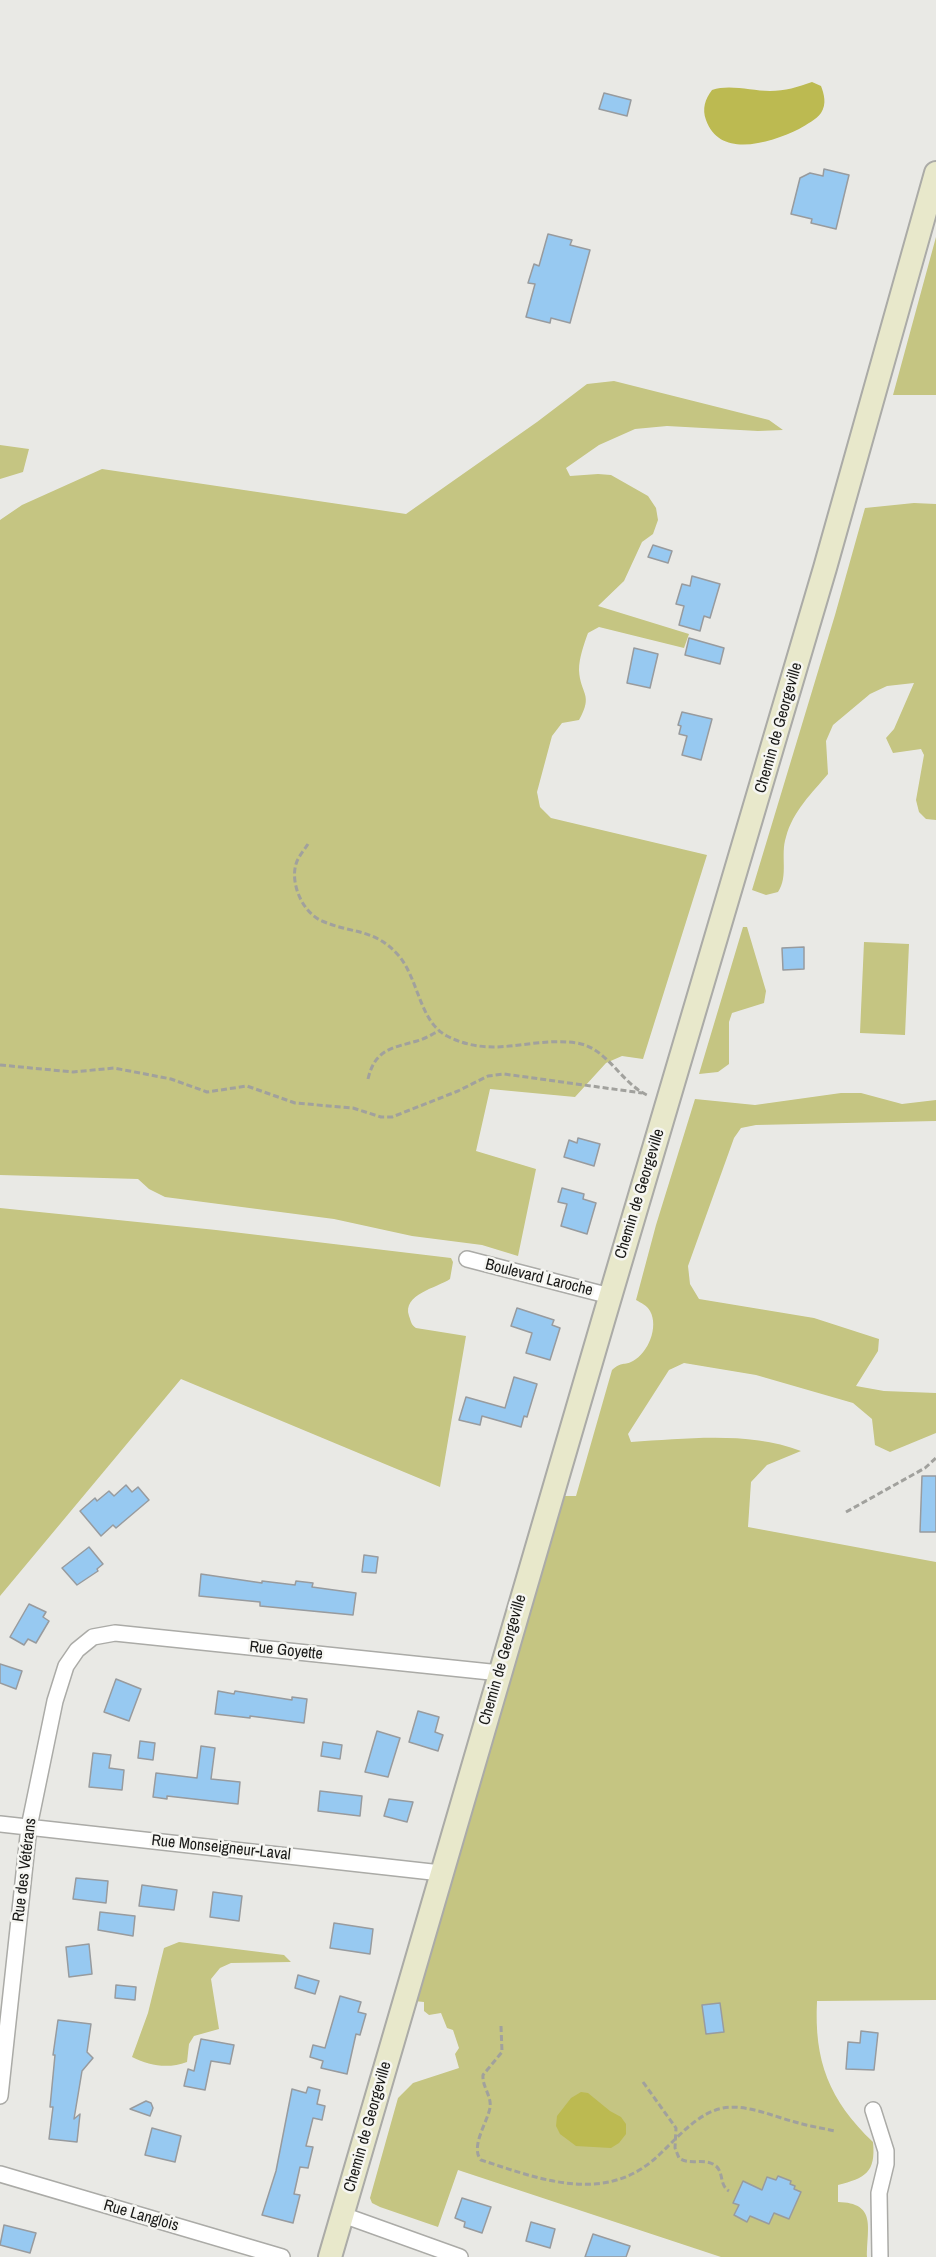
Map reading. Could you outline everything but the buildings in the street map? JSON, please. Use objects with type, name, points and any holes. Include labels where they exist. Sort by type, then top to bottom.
[{"type":"main road","name":"Chemin de Georgeville","points":[[330,2257],[825,568],[936,172]]},
{"type":"street","name":"Boulevard Laroche","points":[[467,1259],[610,1296]]},
{"type":"street","name":"Rue Goyette","points":[[77,1650],[93,1637],[115,1633],[500,1673]]},
{"type":"street","name":"Rue des Vétérans","points":[[0,2096],[29,1827],[55,1701],[66,1666],[77,1650]]},
{"type":"street","name":"Rue Monseigneur-Laval","points":[[0,1824],[441,1873]]},
{"type":"street","points":[[873,2110],[886,2151],[886,2164],[879,2193],[880,2257]]},
{"type":"street","name":"Rue Langlois","points":[[0,2174],[282,2257]]},
{"type":"street","points":[[342,2215],[460,2257]]},
{"type":"path","points":[[308,844],[297,862],[294,874],[297,890],[304,905],[315,918],[323,922],[358,930],[388,945],[401,958],[411,975],[435,1029],[456,1040],[484,1048],[552,1042],[589,1046],[599,1052],[642,1093]]},
{"type":"path","points":[[368,1079],[369,1071],[381,1054],[388,1049],[396,1045],[420,1041],[439,1031]]},
{"type":"path","points":[[0,1065],[64,1072],[114,1068],[171,1079],[207,1092],[247,1086],[284,1101],[317,1107],[353,1108],[381,1117],[392,1117],[458,1091],[488,1076],[504,1074],[642,1093],[668,1101]]},
{"type":"path","points":[[846,1512],[925,1468],[936,1458]]},
{"type":"path","points":[[501,2026],[502,2052],[486,2068],[483,2075],[490,2107],[477,2152],[481,2160],[555,2183],[626,2179],[661,2154],[676,2138],[707,2113],[726,2107],[756,2110],[796,2123],[835,2131]]},
{"type":"path","points":[[643,2082],[676,2128],[676,2153],[679,2158],[690,2163],[705,2162],[715,2166],[720,2173],[723,2186],[729,2191]]},
{"type":"shaded area","points":[[812,82],[821,86],[823,110],[814,120],[775,139],[734,144],[723,140],[713,132],[706,120],[705,104],[712,90],[733,88],[776,91]]},
{"type":"shaded area","points":[[936,237],[936,395],[893,395]]},
{"type":"shaded area","points":[[614,381],[769,420],[783,430],[758,431],[667,426],[635,429],[599,445],[566,468],[570,476],[611,475],[648,496],[656,508],[658,520],[653,534],[642,542],[624,581],[598,606],[689,634],[684,648],[599,627],[588,633],[579,670],[586,699],[585,705],[579,720],[562,723],[552,736],[537,792],[540,807],[551,818],[707,855],[643,1059],[622,1056],[606,1063],[575,1097],[490,1089],[476,1151],[536,1169],[518,1256],[482,1245],[412,1236],[334,1219],[165,1197],[149,1189],[138,1179],[0,1175],[0,520],[22,505],[102,469],[406,514],[587,384]]},
{"type":"shaded area","points":[[0,445],[29,449],[23,472],[0,479]]},
{"type":"shaded area","points":[[914,503],[936,504],[936,820],[926,819],[919,812],[916,800],[924,755],[921,749],[893,753],[886,738],[894,729],[914,683],[887,686],[870,694],[833,725],[826,741],[828,774],[798,811],[786,837],[781,886],[778,892],[766,895],[752,890],[865,508]]},
{"type":"shaded area","points":[[743,927],[747,927],[766,991],[764,1003],[732,1013],[729,1022],[729,1064],[718,1072],[699,1074]]},
{"type":"shaded area","points":[[864,942],[909,944],[905,1035],[860,1033]]},
{"type":"shaded area","points":[[841,1093],[861,1093],[902,1104],[936,1100],[936,1121],[756,1125],[741,1128],[734,1138],[688,1266],[690,1284],[699,1299],[814,1318],[879,1339],[878,1351],[856,1386],[884,1391],[936,1393],[936,1433],[890,1452],[875,1445],[872,1419],[853,1403],[756,1375],[684,1363],[669,1370],[628,1434],[631,1442],[695,1438],[738,1439],[781,1445],[801,1451],[767,1465],[751,1482],[748,1527],[936,1562],[936,2000],[817,2001],[818,2042],[827,2078],[845,2111],[873,2142],[873,2161],[867,2172],[855,2180],[838,2185],[838,2202],[850,2203],[859,2207],[867,2219],[867,2257],[721,2257],[458,2170],[438,2227],[380,2207],[372,2203],[370,2198],[398,2098],[413,2083],[459,2068],[455,2054],[459,2048],[453,2030],[447,2028],[441,2013],[429,2015],[424,2011],[424,2002],[414,2001],[563,1496],[576,1496],[612,1370],[638,1357],[647,1346],[653,1332],[650,1311],[636,1300],[656,1225],[695,1099],[755,1105]]},
{"type":"shaded area","points":[[0,1208],[216,1230],[451,1258],[453,1262],[450,1279],[415,1297],[408,1308],[411,1323],[416,1328],[466,1336],[440,1487],[181,1379],[0,1596]]},
{"type":"shaded area","points":[[179,1942],[284,1955],[291,1962],[231,1963],[220,1968],[211,1979],[219,2029],[194,2036],[189,2044],[187,2062],[166,2066],[146,2063],[132,2057],[148,2013],[164,1948]]},
{"type":"shaded area","points":[[581,2092],[588,2093],[621,2117],[626,2124],[626,2134],[619,2143],[611,2148],[576,2146],[560,2134],[556,2126],[557,2116],[571,2098]]}]
